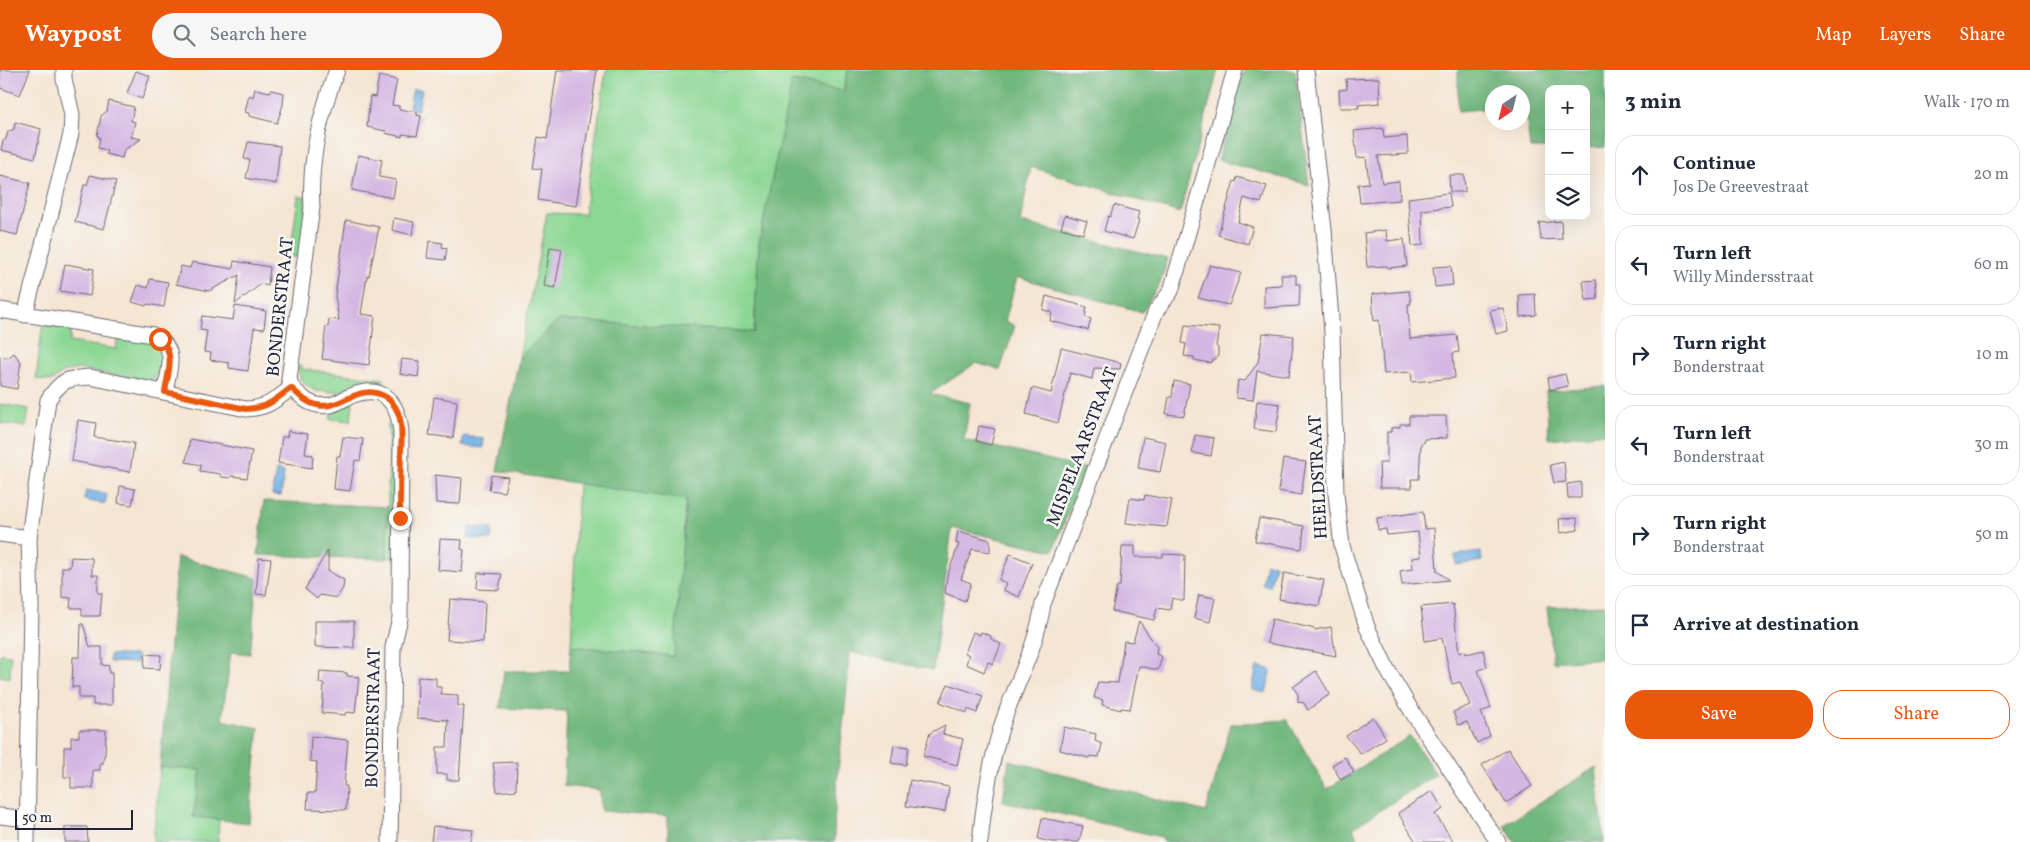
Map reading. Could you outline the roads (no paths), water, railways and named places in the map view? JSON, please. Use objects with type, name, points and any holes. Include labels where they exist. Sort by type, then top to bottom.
[{"type":"street","points":[[24,315],[71,134],[72,114],[64,79],[64,70]]},
{"type":"street","name":"BONDERSTRAAT","points":[[337,70],[318,130],[310,182],[312,207],[289,379],[291,388],[306,400],[318,406],[331,405],[353,395],[368,392],[380,394],[392,401],[400,418],[400,618],[393,647],[390,842]]},
{"type":"street","name":"MISPELAARSTRAAT","points":[[980,842],[991,773],[1006,715],[1040,629],[1043,604],[1156,311],[1171,292],[1235,70]]},
{"type":"street","name":"HEELDSTRAAT","points":[[1306,70],[1324,230],[1332,332],[1336,494],[1342,546],[1367,627],[1387,669],[1411,710],[1498,842]]},
{"type":"street","points":[[0,310],[153,335],[160,339],[170,350],[171,357],[165,392]]},
{"type":"street","points":[[27,842],[31,606],[29,538],[48,400],[57,386],[70,378],[90,377],[246,409],[260,409],[271,404],[291,388]]},
{"type":"street","points":[[0,534],[29,538]]},
{"type":"street","points":[[0,816],[28,819]]},
{"type":"water","points":[[413,89],[422,90],[418,110],[409,108]]},
{"type":"water","points":[[464,436],[484,439],[483,448],[462,446]]},
{"type":"water","points":[[276,470],[284,472],[281,496],[272,495]]},
{"type":"water","points":[[86,490],[107,494],[105,504],[84,500]]},
{"type":"water","points":[[469,527],[492,529],[491,540],[468,538]]},
{"type":"water","points":[[1481,552],[1482,561],[1456,565],[1455,555]]},
{"type":"water","points":[[1266,563],[1275,564],[1270,586],[1262,584]]},
{"type":"water","points":[[110,655],[137,655],[137,663],[109,662]]},
{"type":"water","points":[[1257,666],[1271,670],[1266,693],[1252,690]]}]
